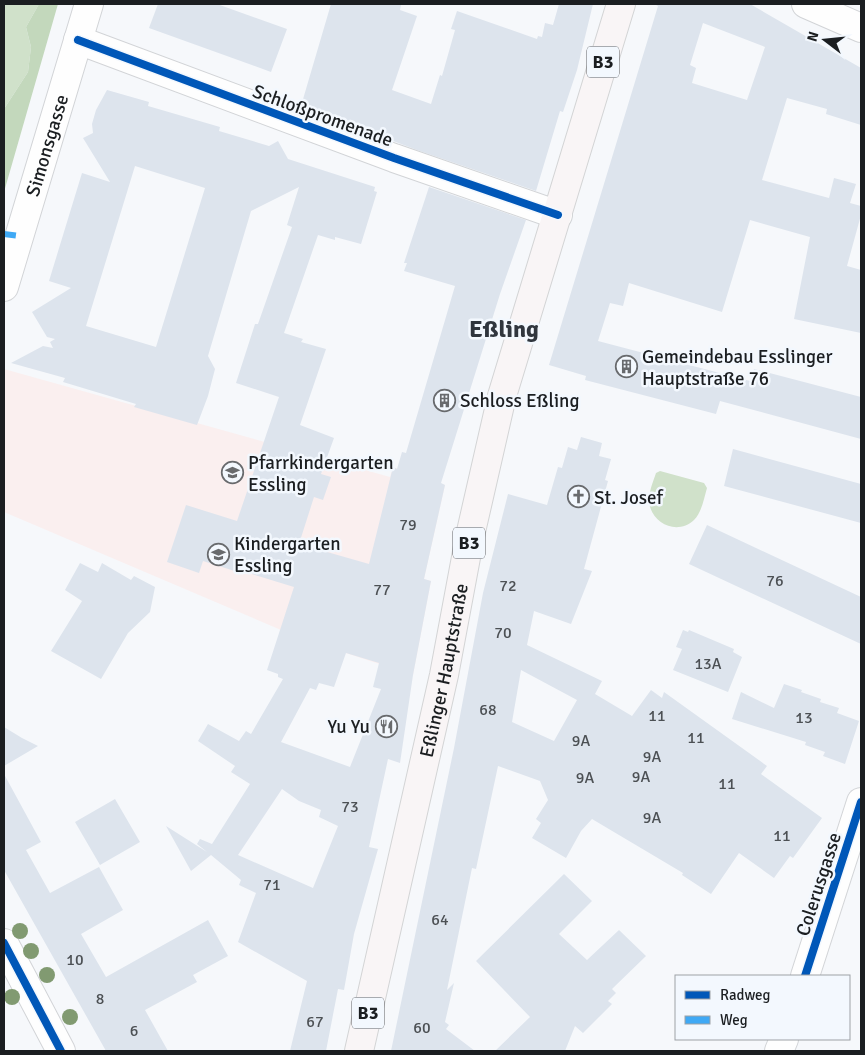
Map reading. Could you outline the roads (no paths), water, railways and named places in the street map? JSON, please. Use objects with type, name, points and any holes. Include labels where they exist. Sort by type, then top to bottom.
[{"type":"main road","name":"Eßlinger Hauptstraße","points":[[359,1051],[444,675],[470,536],[502,396],[620,4]]},
{"type":"street","name":"Simonsgasse","points":[[4,287],[89,4]]},
{"type":"street","points":[[806,4],[861,28]]},
{"type":"street","name":"Schloßpromenade","points":[[78,40],[394,158],[558,215]]},
{"type":"street","name":"Colerusgasse","points":[[805,975],[861,802]]},
{"type":"street","points":[[4,943],[61,1051]]},
{"type":"place","name":"Gemeindebau Esslinger Hauptstraße 76","points":[[626,367]]},
{"type":"place","name":"Schloss Eßling","points":[[444,400]]},
{"type":"place","name":"Pfarrkindergarten Essling","points":[[232,473]]},
{"type":"place","name":"St. Josef","points":[[578,497]]},
{"type":"place","name":"Kindergarten Essling","points":[[218,554]]},
{"type":"place","name":"Yu Yu","points":[[386,726]]},
{"type":"district","name":"Eßling","points":[[504,329]]}]
